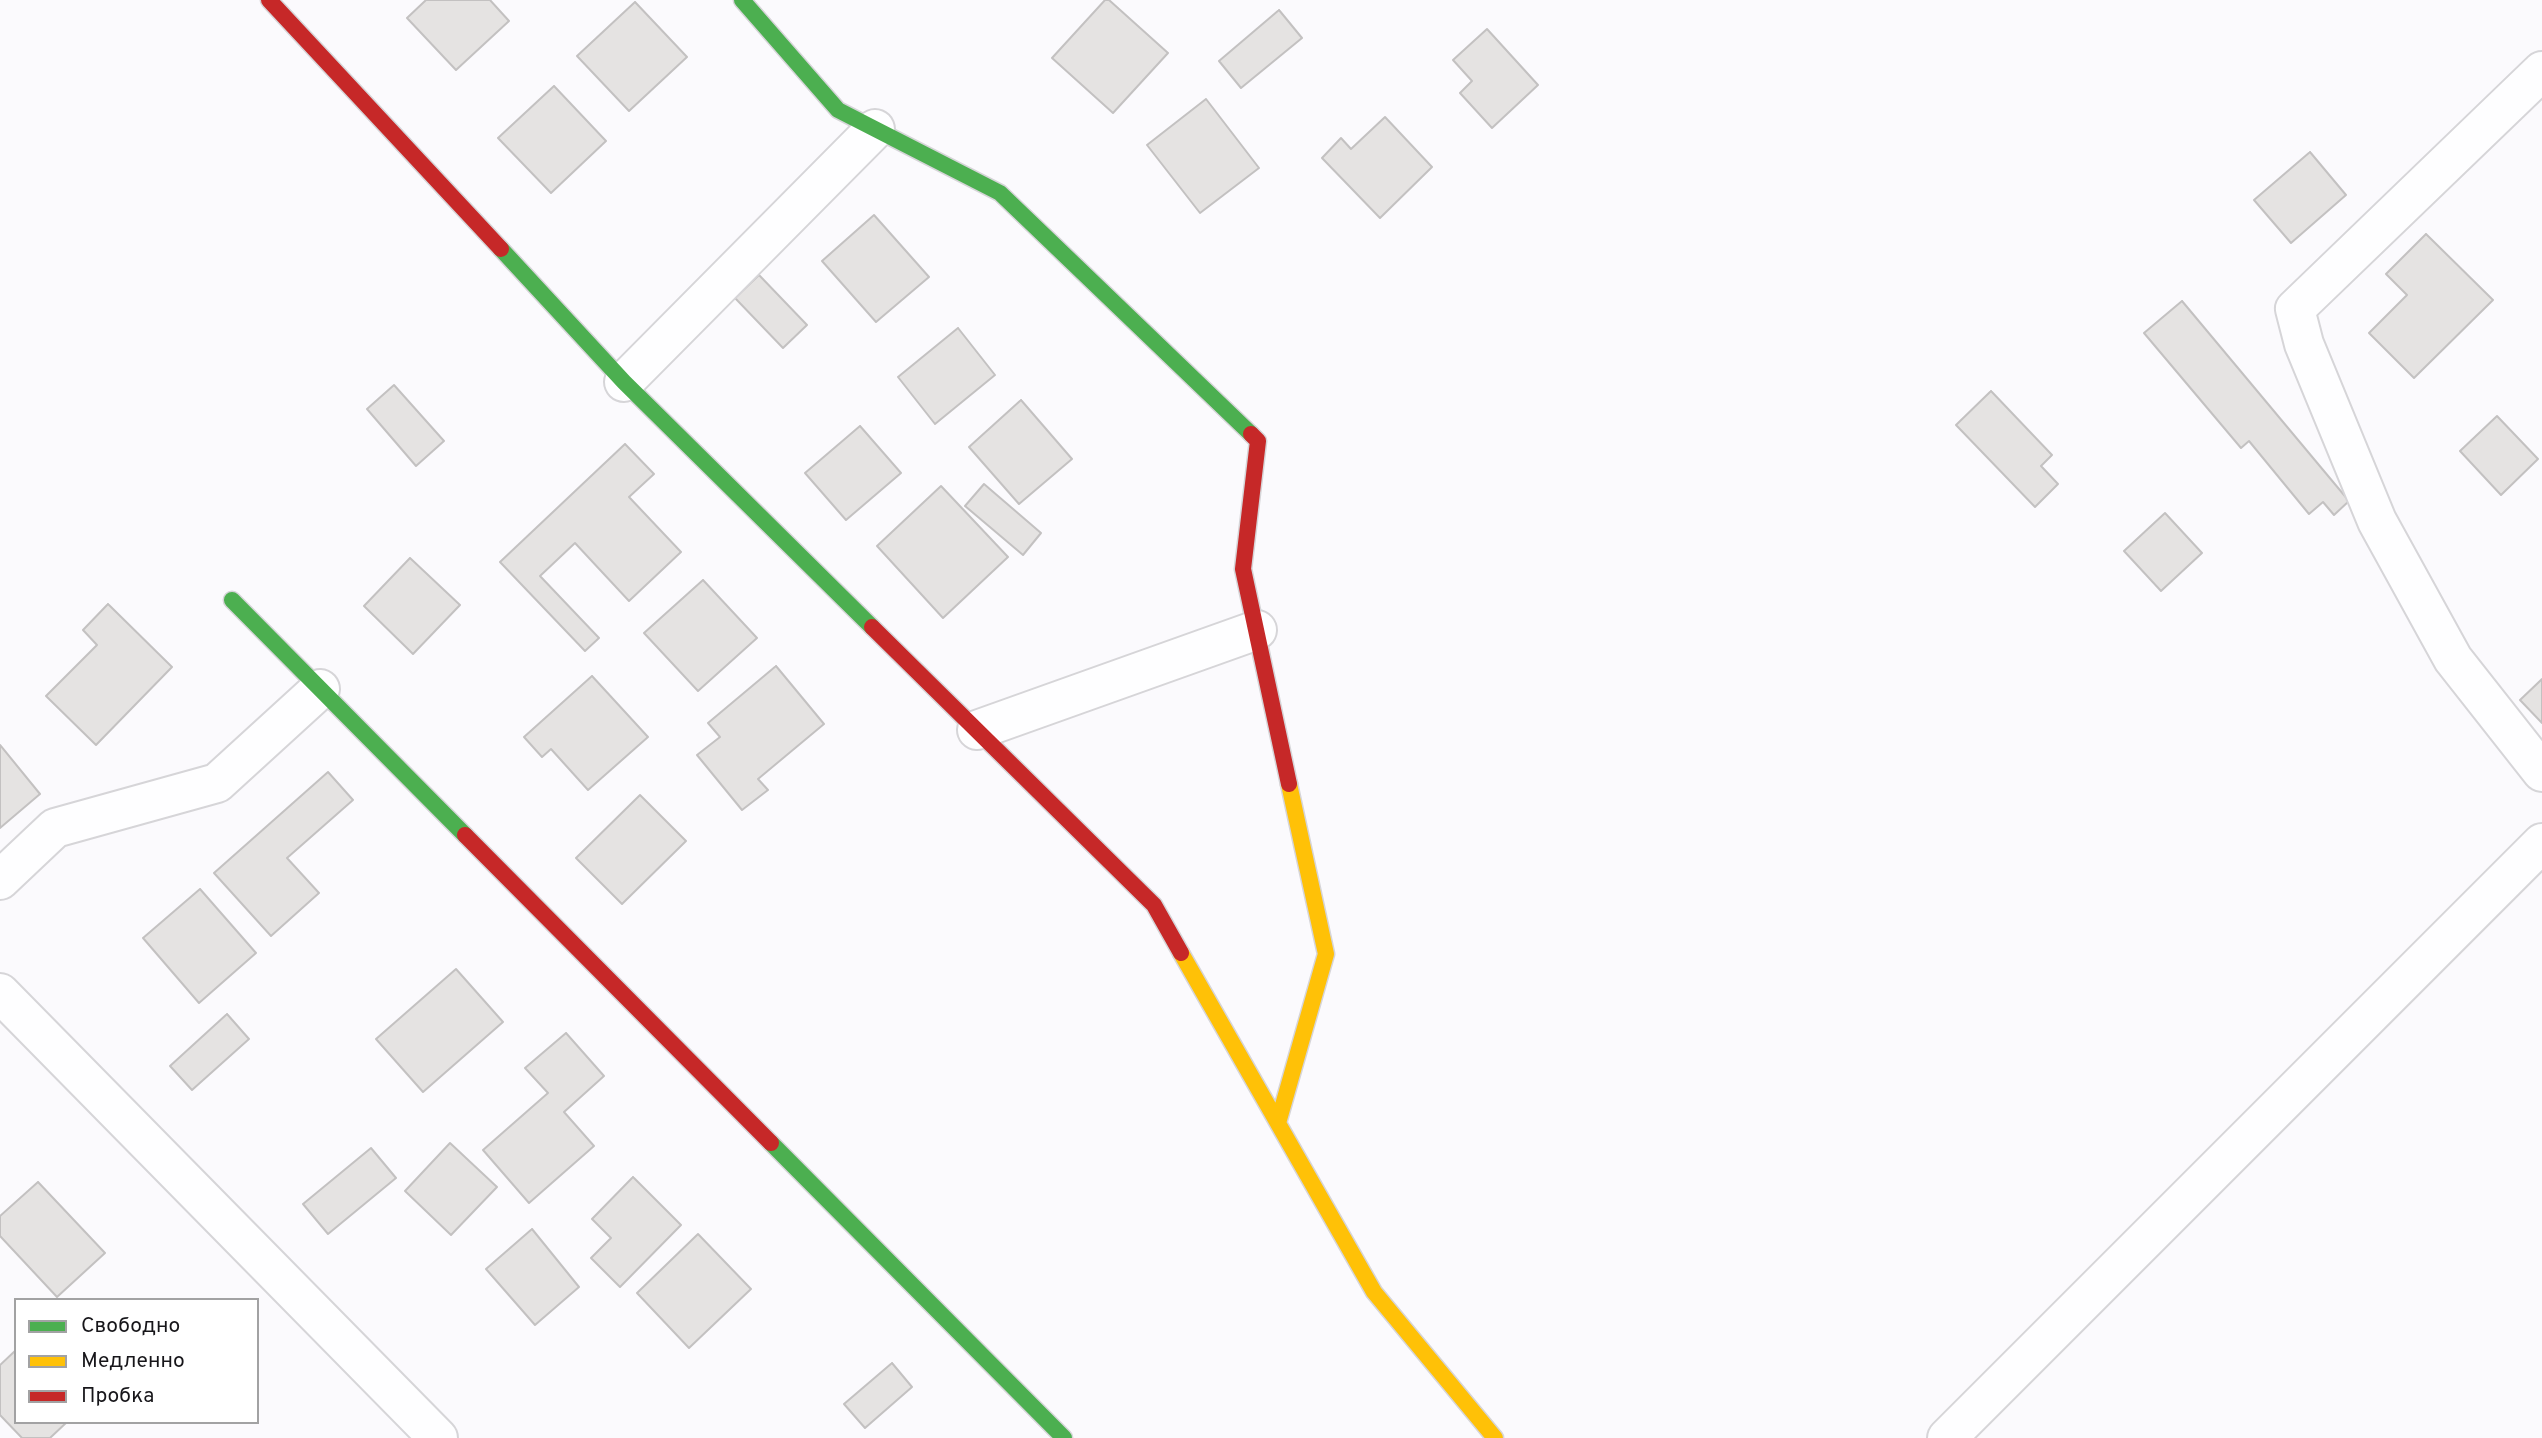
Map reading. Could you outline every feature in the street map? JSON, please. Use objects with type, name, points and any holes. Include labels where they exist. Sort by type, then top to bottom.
[{"type":"street","points":[[270,0],[624,382],[1154,905],[1374,1292],[1495,1438]]},
{"type":"street","points":[[742,0],[838,110],[1000,193],[1258,441],[1243,569],[1326,954],[1278,1124]]},
{"type":"street","points":[[2542,71],[2295,309],[2304,344],[2377,521],[2453,659],[2542,772]]},
{"type":"street","points":[[624,382],[875,129]]},
{"type":"street","points":[[232,600],[1064,1438]]},
{"type":"street","points":[[977,730],[1257,631]]},
{"type":"street","points":[[0,880],[55,828],[217,783],[320,689]]},
{"type":"street","points":[[1947,1438],[2542,843]]},
{"type":"street","points":[[0,993],[438,1438]]},
{"type":"building","points":[[426,0],[490,0],[509,21],[456,70],[407,18]]},
{"type":"building","points":[[1105,0],[1109,0],[1168,53],[1113,113],[1052,58]]},
{"type":"building","points":[[635,2],[687,57],[629,111],[577,56]]},
{"type":"building","points":[[1279,10],[1302,38],[1241,88],[1219,61]]},
{"type":"building","points":[[1487,29],[1538,85],[1492,128],[1460,93],[1472,81],[1453,60]]},
{"type":"building","points":[[554,86],[606,141],[551,193],[498,138]]},
{"type":"building","points":[[1206,99],[1259,168],[1200,213],[1147,145]]},
{"type":"building","points":[[1385,117],[1432,167],[1380,218],[1322,158],[1341,138],[1351,149]]},
{"type":"building","points":[[2310,152],[2346,195],[2291,243],[2254,200]]},
{"type":"building","points":[[874,215],[929,277],[876,322],[822,261]]},
{"type":"building","points":[[2426,234],[2493,300],[2414,378],[2369,333],[2407,295],[2386,274]]},
{"type":"building","points":[[759,275],[807,325],[783,348],[735,298]]},
{"type":"building","points":[[2182,301],[2349,501],[2334,515],[2323,502],[2309,514],[2249,441],[2241,448],[2144,333]]},
{"type":"building","points":[[958,328],[995,375],[935,424],[898,377]]},
{"type":"building","points":[[394,385],[444,441],[416,466],[367,409]]},
{"type":"building","points":[[1991,391],[2052,455],[2041,466],[2058,484],[2035,507],[1956,425]]},
{"type":"building","points":[[1021,400],[1072,459],[1019,504],[969,447]]},
{"type":"building","points":[[2497,416],[2538,459],[2501,495],[2460,451]]},
{"type":"building","points":[[860,426],[901,473],[846,520],[805,473]]},
{"type":"building","points":[[625,444],[654,474],[629,497],[681,552],[629,601],[575,543],[540,576],[599,638],[585,651],[500,562]]},
{"type":"building","points":[[984,484],[1041,533],[1023,555],[965,506]]},
{"type":"building","points":[[941,486],[1008,557],[943,618],[877,546]]},
{"type":"building","points":[[2165,513],[2202,553],[2161,591],[2124,551]]},
{"type":"building","points":[[410,558],[460,605],[413,654],[364,606]]},
{"type":"building","points":[[703,580],[757,638],[698,691],[644,633]]},
{"type":"building","points":[[108,604],[172,667],[96,745],[46,696],[97,645],[83,630]]},
{"type":"building","points":[[776,666],[824,724],[758,779],[768,790],[742,810],[697,755],[720,737],[708,723]]},
{"type":"building","points":[[592,676],[648,737],[588,790],[551,749],[542,757],[524,737]]},
{"type":"building","points":[[2542,679],[2542,723],[2520,700]]},
{"type":"building","points":[[0,745],[40,794],[0,828]]},
{"type":"building","points":[[328,772],[353,800],[287,858],[319,893],[271,936],[214,873]]},
{"type":"building","points":[[640,795],[686,841],[622,904],[576,858]]},
{"type":"building","points":[[200,889],[256,953],[199,1003],[143,938]]},
{"type":"building","points":[[456,969],[503,1022],[423,1092],[376,1039]]},
{"type":"building","points":[[227,1014],[249,1039],[192,1090],[170,1066]]},
{"type":"building","points":[[566,1033],[604,1076],[564,1112],[594,1146],[529,1203],[483,1150],[548,1093],[525,1068]]},
{"type":"building","points":[[450,1143],[497,1187],[451,1235],[405,1191]]},
{"type":"building","points":[[371,1148],[396,1178],[328,1234],[303,1204]]},
{"type":"building","points":[[633,1177],[681,1225],[620,1287],[591,1258],[611,1238],[592,1219]]},
{"type":"building","points":[[38,1182],[105,1253],[57,1297],[0,1236],[0,1216]]},
{"type":"building","points":[[532,1229],[579,1287],[535,1325],[486,1269]]},
{"type":"building","points":[[698,1234],[751,1289],[689,1348],[637,1293]]},
{"type":"building","points":[[14,1352],[14,1424],[65,1424],[50,1438],[22,1438],[0,1415],[0,1365]]},
{"type":"building","points":[[892,1363],[912,1387],[865,1428],[844,1404]]},
{"type":"traffic: fast","points":[[742,0],[838,110],[1000,193],[1251,434]]},
{"type":"traffic: fast","points":[[501,249],[624,382],[872,627]]},
{"type":"traffic: fast","points":[[232,600],[465,835]]},
{"type":"traffic: fast","points":[[771,1143],[1064,1438]]},
{"type":"traffic: slow","points":[[1278,1123],[1326,954],[1289,784]]},
{"type":"traffic: slow","points":[[1181,953],[1374,1292],[1495,1438]]},
{"type":"traffic: jam","points":[[269,0],[501,249]]},
{"type":"traffic: jam","points":[[1251,434],[1258,441],[1243,569],[1289,784]]},
{"type":"traffic: jam","points":[[872,627],[1154,905],[1181,953]]},
{"type":"traffic: jam","points":[[465,835],[771,1143]]}]
